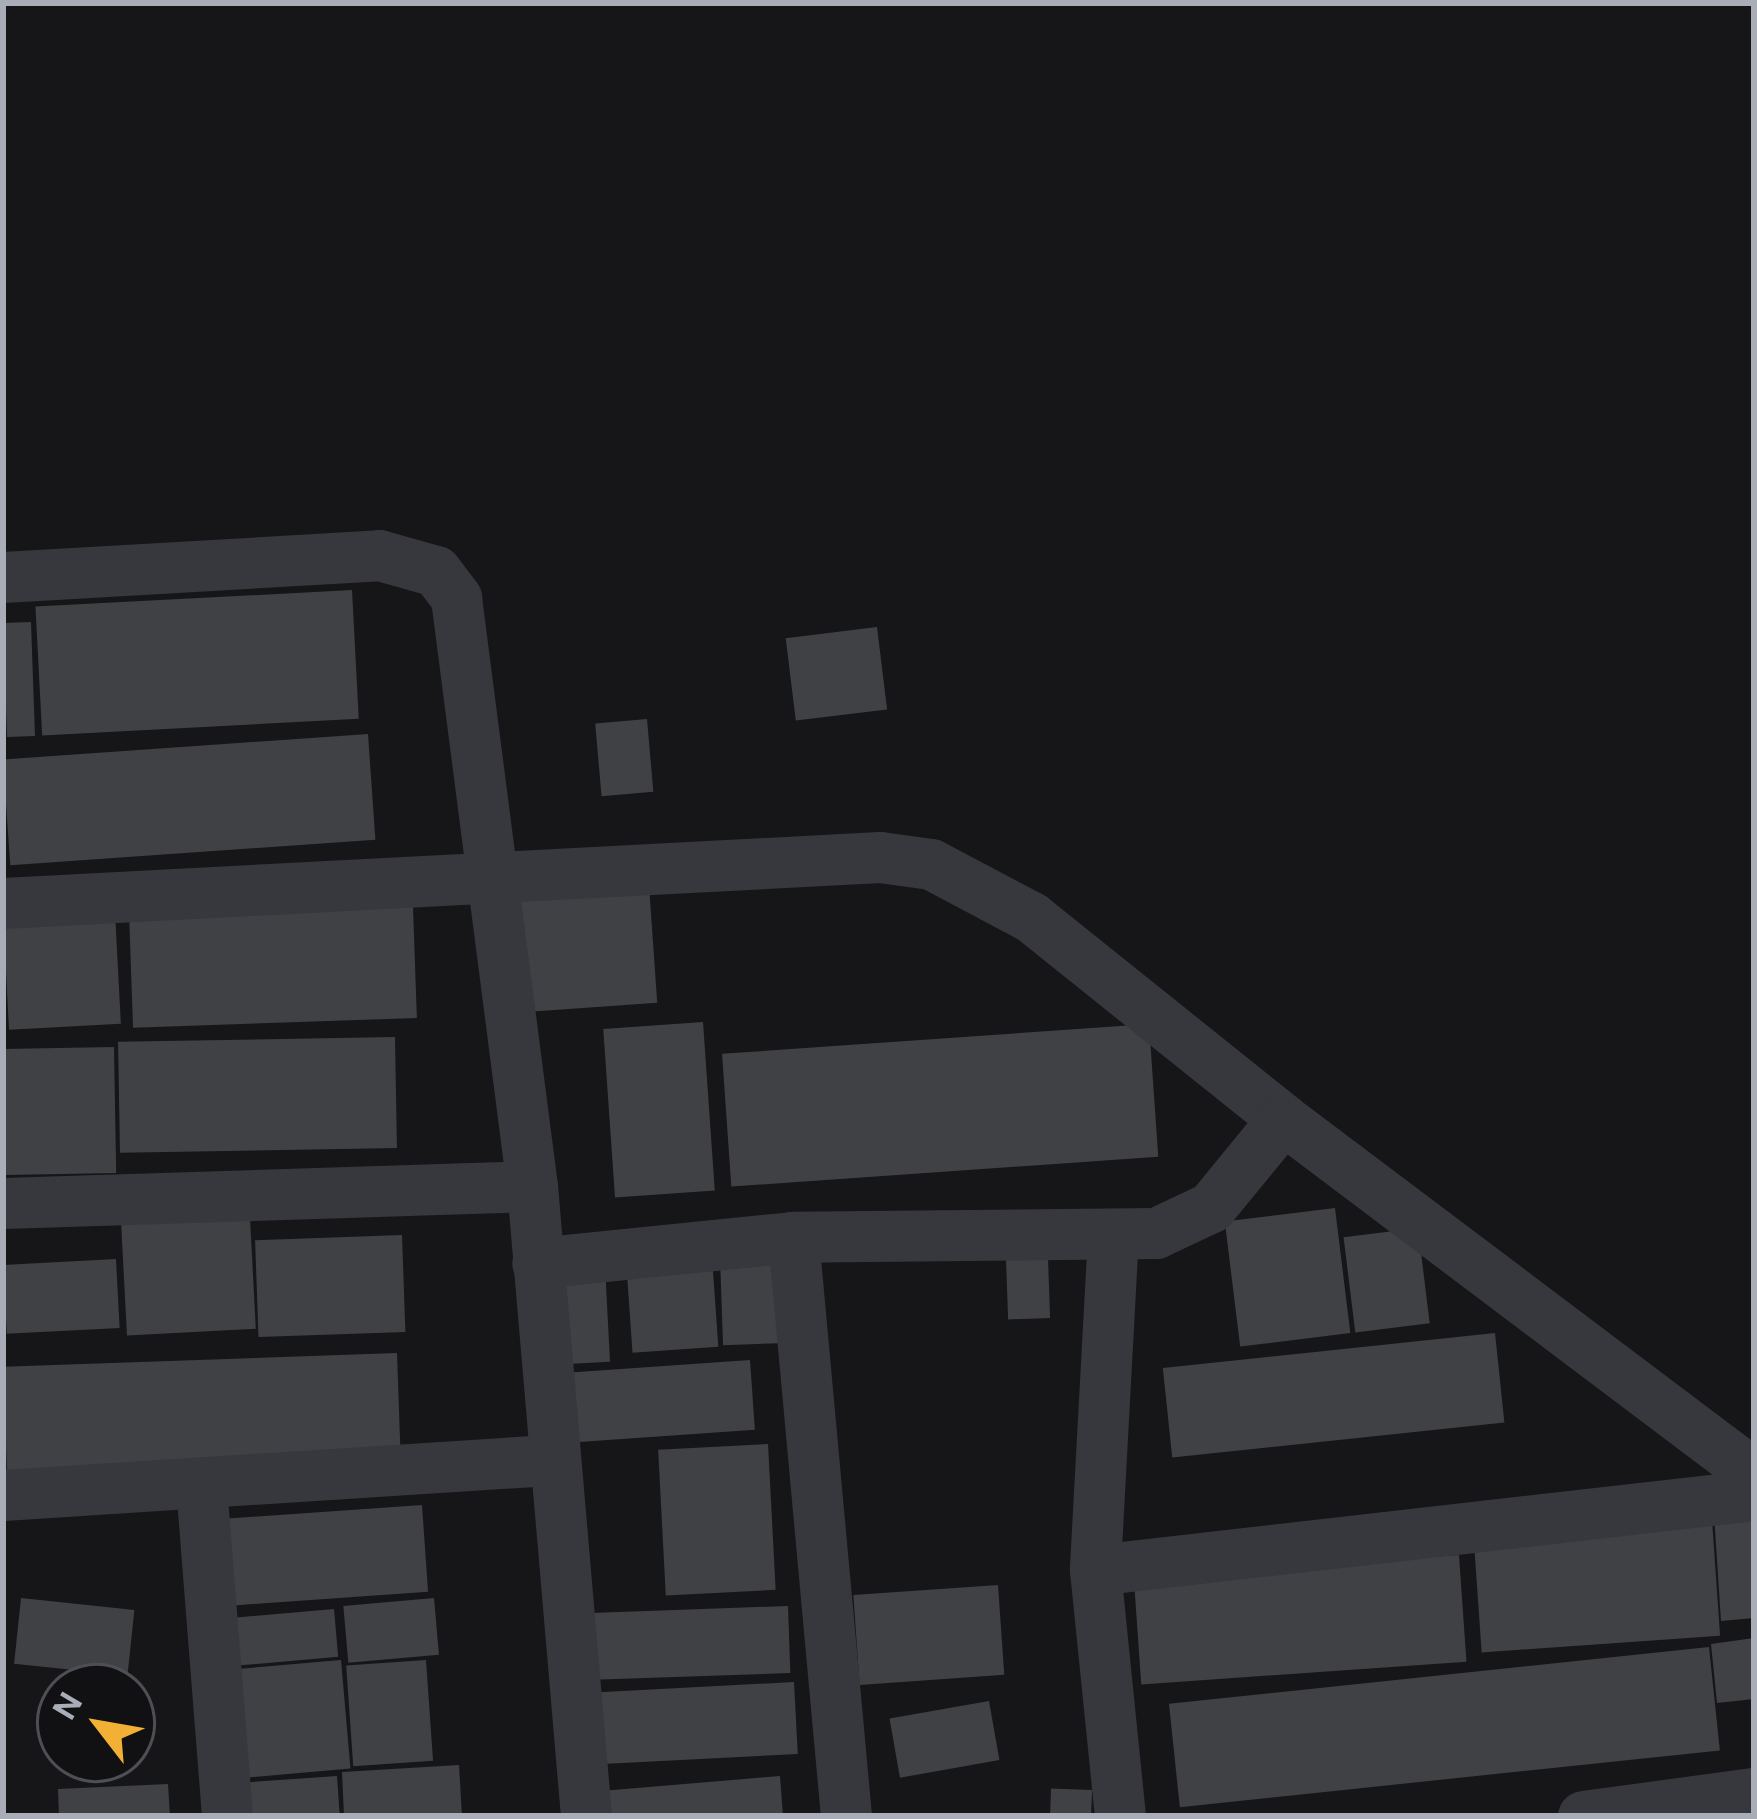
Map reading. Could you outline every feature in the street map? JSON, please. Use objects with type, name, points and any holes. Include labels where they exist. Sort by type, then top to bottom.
[{"type":"street","points":[[3,577],[379,555],[436,571],[456,598],[532,1186],[549,1460],[586,1816]]},
{"type":"street","points":[[3,903],[490,874],[931,864],[1031,917],[1282,1119],[1754,1474]]},
{"type":"street","points":[[537,1263],[793,1237],[1113,1234],[1185,1227],[1237,1184],[1282,1119]]},
{"type":"street","points":[[3,1203],[532,1186]]},
{"type":"street","points":[[1113,1234],[1095,1570],[1120,1816]]},
{"type":"street","points":[[793,1237],[846,1816]]},
{"type":"street","points":[[3,1495],[549,1460]]},
{"type":"street","points":[[201,1485],[227,1816]]},
{"type":"street","points":[[1095,1570],[1754,1495]]},
{"type":"street","points":[[1583,1816],[1754,1793]]},
{"type":"building","points":[[352,590],[359,719],[42,735],[35,607]]},
{"type":"building","points":[[31,622],[35,736],[7,737],[3,623]]},
{"type":"building","points":[[877,627],[887,709],[796,721],[786,638]]},
{"type":"building","points":[[647,719],[653,792],[602,796],[595,724]]},
{"type":"building","points":[[368,734],[375,840],[10,865],[3,760]]},
{"type":"building","points":[[649,885],[657,1003],[523,1012],[514,894]]},
{"type":"building","points":[[413,907],[417,1018],[133,1028],[129,917]]},
{"type":"building","points":[[115,912],[121,1024],[9,1030],[3,918]]},
{"type":"building","points":[[703,1022],[715,1191],[615,1198],[603,1029]]},
{"type":"building","points":[[1149,1024],[1158,1157],[731,1187],[722,1054]]},
{"type":"building","points":[[395,1037],[397,1148],[120,1153],[118,1042]]},
{"type":"building","points":[[114,1047],[116,1173],[5,1175],[3,1049]]},
{"type":"building","points":[[1335,1208],[1350,1333],[1240,1347],[1225,1222]]},
{"type":"building","points":[[250,1218],[256,1329],[127,1336],[121,1225]]},
{"type":"building","points":[[1418,1228],[1430,1323],[1355,1332],[1344,1237]]},
{"type":"building","points":[[402,1235],[405,1332],[258,1337],[255,1240]]},
{"type":"building","points":[[784,1256],[787,1343],[723,1345],[720,1258]]},
{"type":"building","points":[[1048,1258],[1050,1318],[1008,1319],[1006,1259]]},
{"type":"building","points":[[116,1259],[120,1328],[7,1334],[3,1265]]},
{"type":"building","points":[[605,1266],[610,1362],[549,1365],[544,1269]]},
{"type":"building","points":[[713,1271],[718,1347],[633,1353],[627,1277]]},
{"type":"building","points":[[1495,1333],[1504,1423],[1172,1457],[1163,1368]]},
{"type":"building","points":[[397,1353],[401,1458],[7,1472],[3,1367]]},
{"type":"building","points":[[750,1360],[755,1430],[568,1443],[563,1373]]},
{"type":"building","points":[[768,1444],[776,1590],[666,1596],[658,1450]]},
{"type":"building","points":[[422,1505],[428,1592],[234,1605],[227,1519]]},
{"type":"building","points":[[1754,1511],[1754,1618],[1721,1621],[1714,1514]]},
{"type":"building","points":[[1712,1520],[1720,1636],[1482,1652],[1474,1537]]},
{"type":"building","points":[[1459,1555],[1466,1662],[1141,1684],[1134,1578]]},
{"type":"building","points":[[998,1585],[1004,1675],[860,1685],[853,1595]]},
{"type":"building","points":[[21,1598],[134,1610],[129,1663],[14,1664]]},
{"type":"building","points":[[434,1598],[439,1655],[348,1663],[343,1606]]},
{"type":"building","points":[[788,1606],[790,1673],[593,1680],[591,1613]]},
{"type":"building","points":[[334,1609],[338,1657],[241,1665],[236,1618]]},
{"type":"building","points":[[1754,1638],[1754,1699],[1717,1703],[1711,1644]]},
{"type":"building","points":[[1709,1647],[1720,1750],[1180,1807],[1169,1704]]},
{"type":"building","points":[[341,1660],[350,1769],[248,1778],[238,1669]]},
{"type":"building","points":[[426,1660],[433,1761],[353,1766],[346,1666]]},
{"type":"building","points":[[794,1682],[798,1754],[603,1764],[599,1692]]},
{"type":"building","points":[[989,1701],[999,1760],[900,1778],[890,1719]]},
{"type":"building","points":[[459,1765],[462,1816],[344,1816],[342,1772]]},
{"type":"building","points":[[337,1776],[340,1816],[252,1816],[249,1782]]},
{"type":"building","points":[[780,1776],[783,1816],[603,1816],[601,1791]]},
{"type":"building","points":[[168,1784],[170,1816],[59,1816],[58,1789]]},
{"type":"building","points":[[1051,1789],[1092,1790],[1091,1816],[1050,1815]]}]
